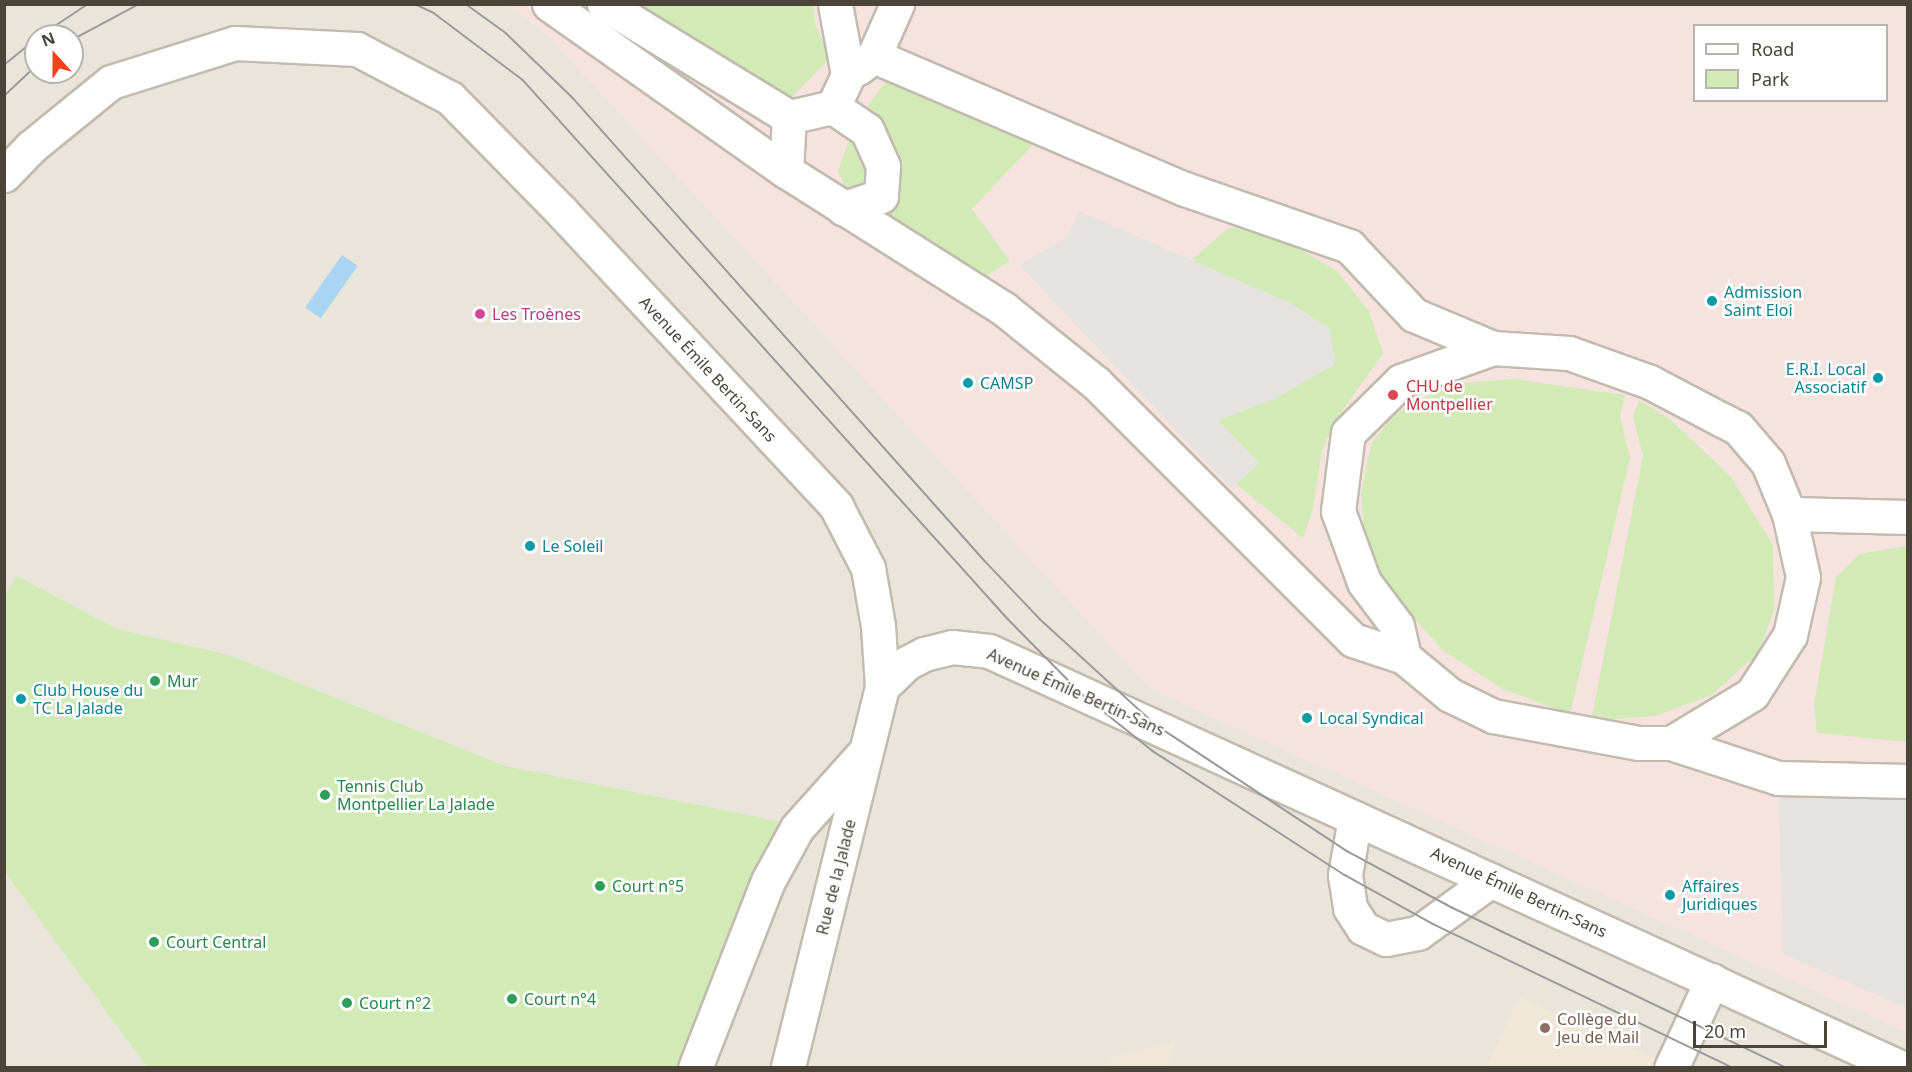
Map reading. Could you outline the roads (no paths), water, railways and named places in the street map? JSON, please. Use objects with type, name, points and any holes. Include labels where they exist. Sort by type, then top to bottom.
[{"type":"street","points":[[549,4],[786,171],[1004,309],[1096,383],[1353,640],[1404,657],[1450,695],[1493,716],[1639,743],[1671,743],[1778,778],[1908,781]]},
{"type":"street","points":[[604,4],[789,117],[833,107],[867,130],[883,166],[881,196],[843,208]]},
{"type":"street","points":[[835,4],[848,75]]},
{"type":"street","points":[[833,107],[848,75],[874,56],[897,4]]},
{"type":"street","name":"Avenue Émile Bertin-Sans","points":[[4,175],[31,147],[111,82],[235,43],[357,49],[450,98],[570,220],[836,506],[868,568],[878,626],[882,687]]},
{"type":"street","points":[[874,56],[1185,189],[1349,246],[1414,315],[1493,348],[1569,353],[1650,382],[1738,428],[1768,463],[1790,514],[1803,577],[1790,634],[1752,694],[1671,743]]},
{"type":"street","points":[[786,171],[789,117]]},
{"type":"street","points":[[1404,657],[1397,626],[1364,582],[1338,512],[1348,433],[1401,381],[1493,348]]},
{"type":"street","points":[[1790,514],[1908,517]]},
{"type":"street","name":"Avenue Émile Bertin-Sans","points":[[882,687],[907,663],[924,654],[952,647],[989,651],[1902,1068]]},
{"type":"street","name":"Rue de la Jalade","points":[[788,1068],[846,841],[864,753],[882,687]]},
{"type":"street","points":[[695,1068],[768,881],[797,828],[864,753]]},
{"type":"street","points":[[1355,818],[1345,875],[1350,908],[1363,927],[1386,939],[1413,936],[1491,880]]},
{"type":"street","points":[[1671,1068],[1712,981]]},
{"type":"water","points":[[342,255],[358,266],[321,318],[305,307]]},
{"type":"tram line","points":[[58,24],[88,4]]},
{"type":"tram line","points":[[84,34],[139,4]]},
{"type":"tram line","points":[[415,4],[434,13],[523,80],[1008,619],[1083,695],[1153,751],[1345,875],[1433,924],[1734,1068]]},
{"type":"tram line","points":[[466,4],[506,33],[573,98],[985,561],[1040,619],[1156,725],[1347,851],[1451,907],[1787,1068]]},
{"type":"tram line","points":[[4,65],[24,49]]},
{"type":"tram line","points":[[4,96],[24,77]]},
{"type":"place","name":"Admission Saint Eloi","points":[[1712,301]]},
{"type":"place","name":"Les Troènes","points":[[480,314]]},
{"type":"place","name":"E.R.I. Local Associatif","points":[[1878,378]]},
{"type":"place","name":"CAMSP","points":[[968,383]]},
{"type":"place","name":"CHU de Montpellier","points":[[1393,395]]},
{"type":"place","name":"Le Soleil","points":[[530,546]]},
{"type":"place","name":"Mur","points":[[155,681]]},
{"type":"place","name":"Club House du TC La Jalade","points":[[21,699]]},
{"type":"place","name":"Local Syndical","points":[[1307,718]]},
{"type":"place","name":"Tennis Club Montpellier La Jalade","points":[[325,795]]},
{"type":"place","name":"Court n°5","points":[[600,886]]},
{"type":"place","name":"Affaires Juridiques","points":[[1670,895]]},
{"type":"place","name":"Court Central","points":[[154,942]]},
{"type":"place","name":"Court n°4","points":[[512,999]]},
{"type":"place","name":"Court n°2","points":[[347,1003]]},
{"type":"place","name":"Collège du Jeu de Mail","points":[[1545,1028]]}]
